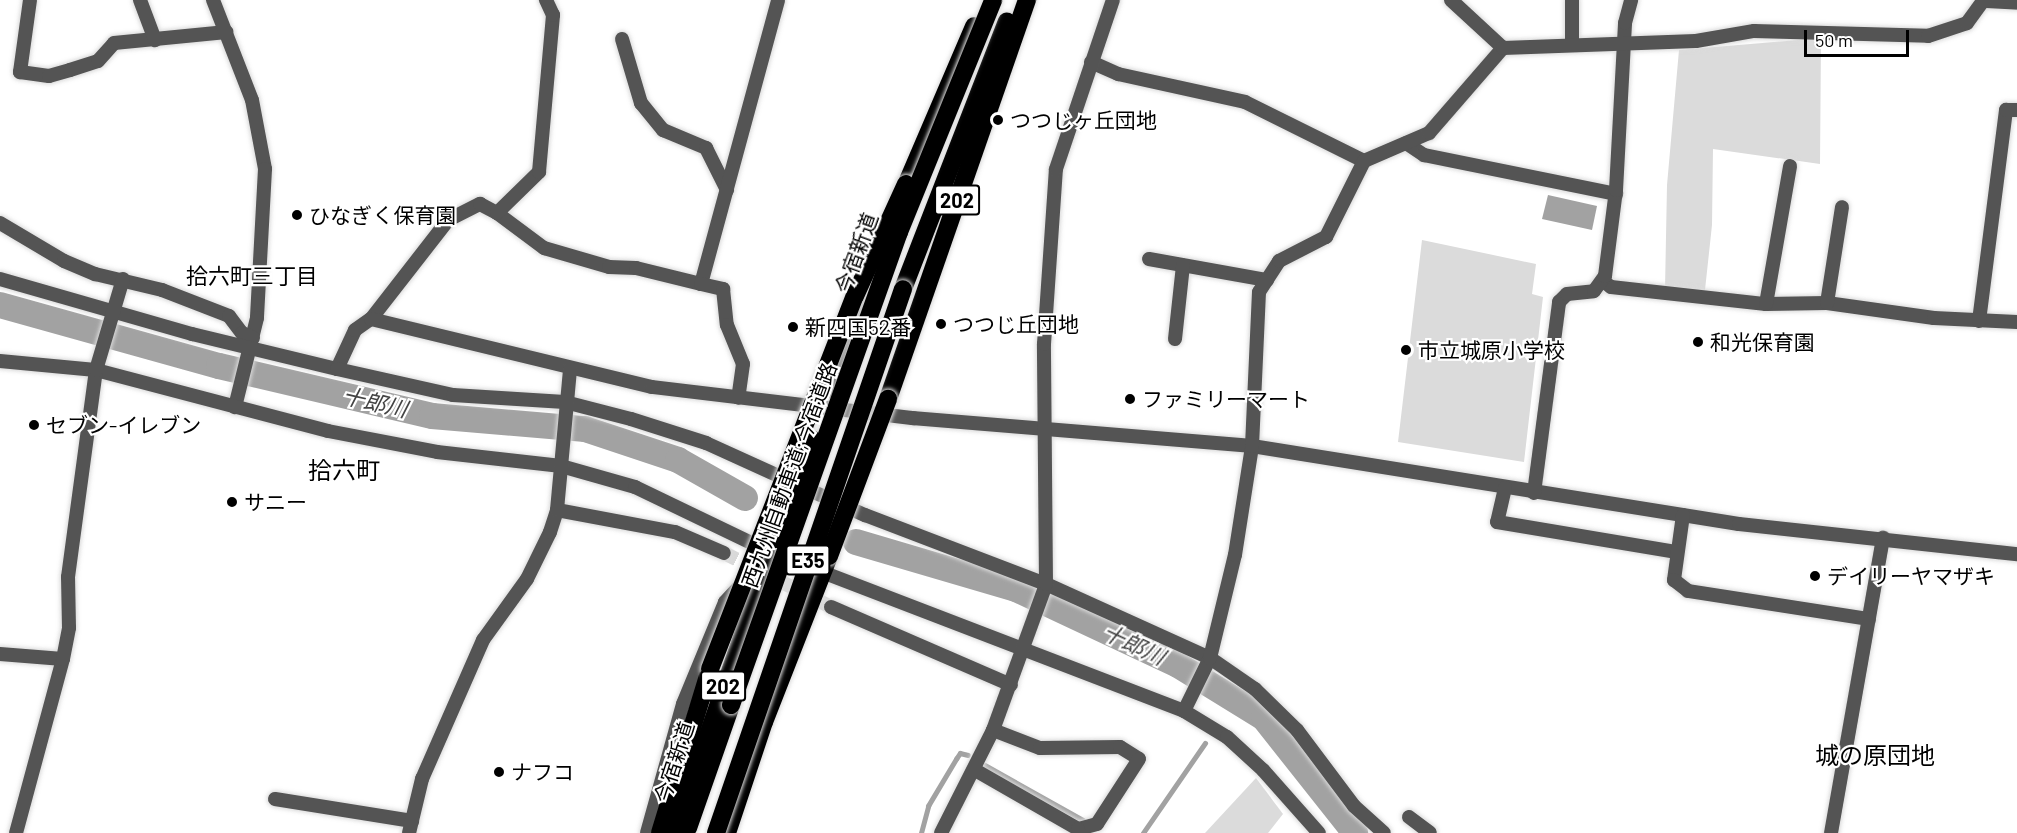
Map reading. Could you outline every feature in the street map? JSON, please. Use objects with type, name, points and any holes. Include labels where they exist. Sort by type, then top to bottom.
[{"type":"highway","name":"今宿新道","points":[[675,833],[773,546],[911,167],[985,0]]},
{"type":"highway","points":[[660,833],[710,669],[855,296],[992,0]]},
{"type":"highway","name":"西九州自動車道;今宿道路","points":[[686,833],[899,232],[992,0]]},
{"type":"highway","name":"E35","points":[[716,833],[903,289],[1016,0]]},
{"type":"highway","name":"202","points":[[727,833],[764,722],[888,399],[1027,0]]},
{"type":"highway","points":[[675,833],[731,705]]},
{"type":"street","points":[[30,0],[20,72],[49,76],[99,61],[114,43],[226,32]]},
{"type":"street","points":[[140,0],[156,40]]},
{"type":"street","points":[[213,0],[252,100],[264,156],[262,276],[251,343],[235,407]]},
{"type":"street","points":[[497,213],[539,172],[553,15],[546,0]]},
{"type":"street","points":[[701,284],[778,0]]},
{"type":"street","points":[[941,833],[975,770],[993,730],[1045,586],[1043,429],[1046,275],[1056,169],[1113,0]]},
{"type":"street","points":[[1451,0],[1503,48],[1695,41],[1754,31],[1928,36],[1967,23],[1984,1],[2017,3]]},
{"type":"street","points":[[1572,0],[1572,45]]},
{"type":"street","points":[[1534,493],[1559,302],[1566,294],[1594,291],[1603,281],[1616,194],[1624,42],[1630,0]]},
{"type":"street","points":[[622,39],[641,103],[663,130],[706,148],[727,190]]},
{"type":"street","points":[[1184,711],[1210,658],[1235,555],[1252,446],[1259,292],[1279,261],[1326,237],[1364,161],[1429,133],[1452,111],[1503,48]]},
{"type":"street","points":[[1091,62],[1118,74],[1245,102],[1364,161]]},
{"type":"street","points":[[1979,321],[2006,110],[2017,110]]},
{"type":"street","points":[[1406,143],[1424,155],[1616,194]]},
{"type":"street","points":[[1766,304],[1790,166]]},
{"type":"street","points":[[338,369],[355,330],[371,319],[448,220],[480,204],[497,213],[544,248],[609,267],[636,268],[723,289],[727,325],[743,364],[738,398]]},
{"type":"street","points":[[1827,303],[1842,207]]},
{"type":"street","points":[[0,223],[64,261],[229,316],[251,343]]},
{"type":"street","points":[[1149,259],[1267,280]]},
{"type":"street","points":[[1175,339],[1183,265]]},
{"type":"street","points":[[0,279],[113,311],[251,343],[338,369],[453,395],[565,402],[706,443],[865,515],[1045,586],[1210,658],[1255,689],[1288,722],[1354,806],[1384,833]]},
{"type":"street","points":[[16,833],[69,628],[68,577],[96,370],[123,279]]},
{"type":"street","points":[[1603,281],[1611,287],[1766,304],[1827,303],[1979,321],[2017,322]]},
{"type":"street","points":[[371,319],[652,387],[1043,429],[1252,446],[1534,493],[1683,515],[2017,554]]},
{"type":"street","points":[[0,361],[96,370],[328,431],[437,452],[561,466],[635,487],[1022,648],[1184,711],[1227,737],[1263,770],[1319,833]]},
{"type":"street","points":[[275,799],[410,827],[422,779],[483,639],[527,579],[557,510],[565,402],[570,369]]},
{"type":"street","points":[[1505,488],[1497,522],[1676,552]]},
{"type":"street","points":[[557,510],[675,532],[724,553]]},
{"type":"street","points":[[1683,515],[1676,552],[1674,580],[1688,591],[1869,619]]},
{"type":"street","points":[[1831,833],[1883,538]]},
{"type":"street","points":[[647,833],[683,704],[707,643],[726,602],[773,546]]},
{"type":"street","points":[[831,607],[1011,685]]},
{"type":"street","points":[[0,654],[63,658]]},
{"type":"street","points":[[975,770],[1078,831],[1097,824],[1139,759],[1120,747],[1040,748],[993,730]]},
{"type":"street","points":[[1409,818],[1430,833]]},
{"type":"shaded area","points":[[1821,38],[1820,164],[1713,149],[1712,225],[1705,290],[1665,289],[1667,185],[1679,50]]},
{"type":"shaded area","points":[[1548,195],[1597,206],[1592,230],[1542,219]]},
{"type":"shaded area","points":[[1422,240],[1536,264],[1532,294],[1543,297],[1524,462],[1398,442]]},
{"type":"shaded area","points":[[1256,778],[1283,814],[1268,833],[1205,833]]},
{"type":"waterway","name":"十郎川","points":[[0,305],[219,366],[432,416],[585,429],[678,460],[745,498]]},
{"type":"waterway","name":"十郎川","points":[[856,542],[1016,589],[1178,665],[1264,718],[1355,833]]},
{"type":"waterway","points":[[1143,833],[1205,743]]},
{"type":"waterway","points":[[921,833],[928,806],[956,759],[960,753],[968,755]]},
{"type":"waterway","points":[[985,765],[1083,820]]},
{"type":"tunnel","points":[[724,553],[831,607]]},
{"type":"place","name":"つつじヶ丘団地","points":[[998,120]]},
{"type":"place","name":"ひなぎく保育園","points":[[297,215]]},
{"type":"place","name":"つつじ丘団地","points":[[941,324]]},
{"type":"place","name":"新四国52番","points":[[793,327]]},
{"type":"place","name":"和光保育園","points":[[1698,342]]},
{"type":"place","name":"市立城原小学校","points":[[1406,350]]},
{"type":"place","name":"ファミリーマート","points":[[1130,399]]},
{"type":"place","name":"セブン-イレブン","points":[[34,425]]},
{"type":"place","name":"サニー","points":[[232,502]]},
{"type":"place","name":"デイリーヤマザキ","points":[[1815,576]]},
{"type":"place","name":"ナフコ","points":[[499,772]]},
{"type":"district","name":"拾六町三丁目","points":[[252,276]]},
{"type":"district","name":"拾六町","points":[[344,470]]},
{"type":"district","name":"城の原団地","points":[[1875,755]]}]
